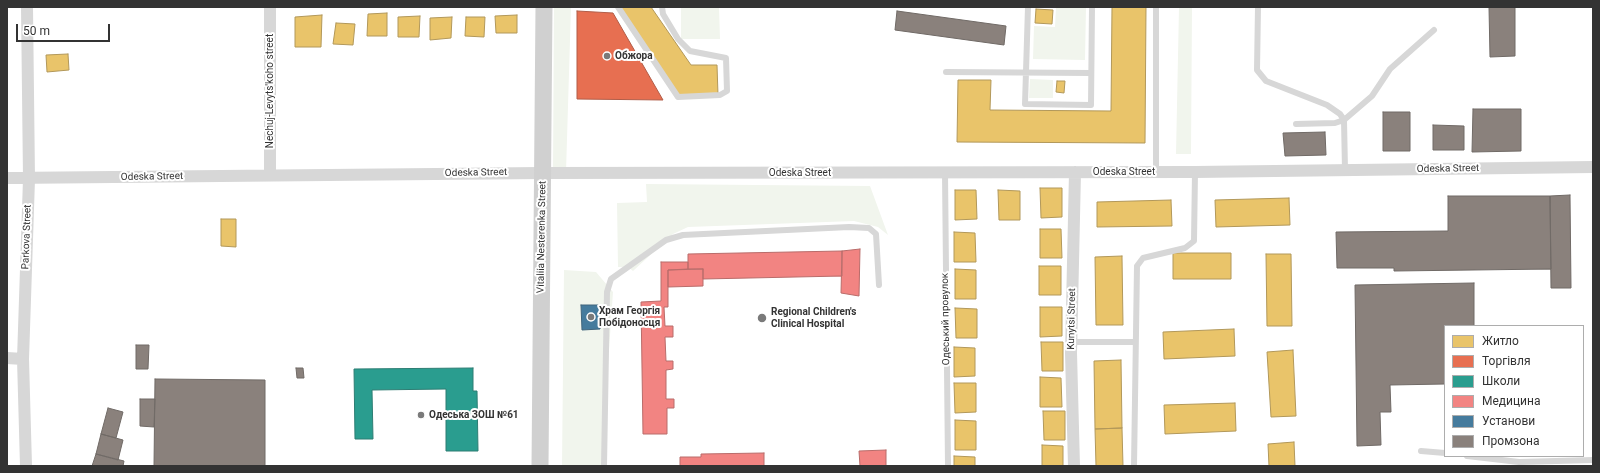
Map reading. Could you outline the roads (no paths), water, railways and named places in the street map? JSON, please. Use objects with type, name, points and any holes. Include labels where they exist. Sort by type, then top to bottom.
[{"type":"main road","name":"Vitaliia Nesterenka Street","points":[[540,466],[544,7]]},
{"type":"street","name":"Parkova Street","points":[[26,466],[23,359],[29,178],[28,7]]},
{"type":"street","name":"Nechuj-Levyts'koho street","points":[[270,7],[270,175]]},
{"type":"street","name":"Odeska Street","points":[[7,178],[542,173],[1195,172],[1593,166]]},
{"type":"street","name":"Kunytsi Street","points":[[1074,466],[1072,342],[1075,172]]},
{"type":"street","points":[[7,358],[23,359]]},
{"type":"lane","points":[[618,7],[678,96],[720,95],[727,91],[726,58],[690,51],[678,39],[663,14],[662,7]]},
{"type":"lane","points":[[1028,7],[1025,104],[1062,105],[1091,105],[1092,7]]},
{"type":"lane","points":[[1156,7],[1156,172]]},
{"type":"lane","points":[[1258,7],[1257,70],[1266,81],[1327,104],[1340,114],[1344,120],[1345,170]]},
{"type":"lane","points":[[1296,124],[1335,123],[1344,120],[1372,96],[1390,69],[1434,30]]},
{"type":"lane","points":[[946,72],[1091,73]]},
{"type":"lane","points":[[1134,466],[1134,342],[1136,266],[1144,258],[1185,248],[1194,241],[1195,172]]},
{"type":"lane","name":"Одеський провулок","points":[[945,173],[948,466]]},
{"type":"lane","points":[[604,466],[607,292],[611,279],[666,240],[683,235],[849,227],[869,228],[876,234],[879,285]]},
{"type":"lane","points":[[1072,342],[1134,342]]},
{"type":"lane","points":[[1421,451],[1444,453]]},
{"type":"lane","points":[[1476,457],[1519,462],[1593,460]]},
{"type":"place","name":"Обжора","points":[[607,56]]},
{"type":"place","name":"Храм Георгія Побідоносця","points":[[591,317]]},
{"type":"place","name":"Regional Children's Clinical Hospital","points":[[762,318]]},
{"type":"place","name":"Одеська ЗОШ №61","points":[[421,415]]}]
